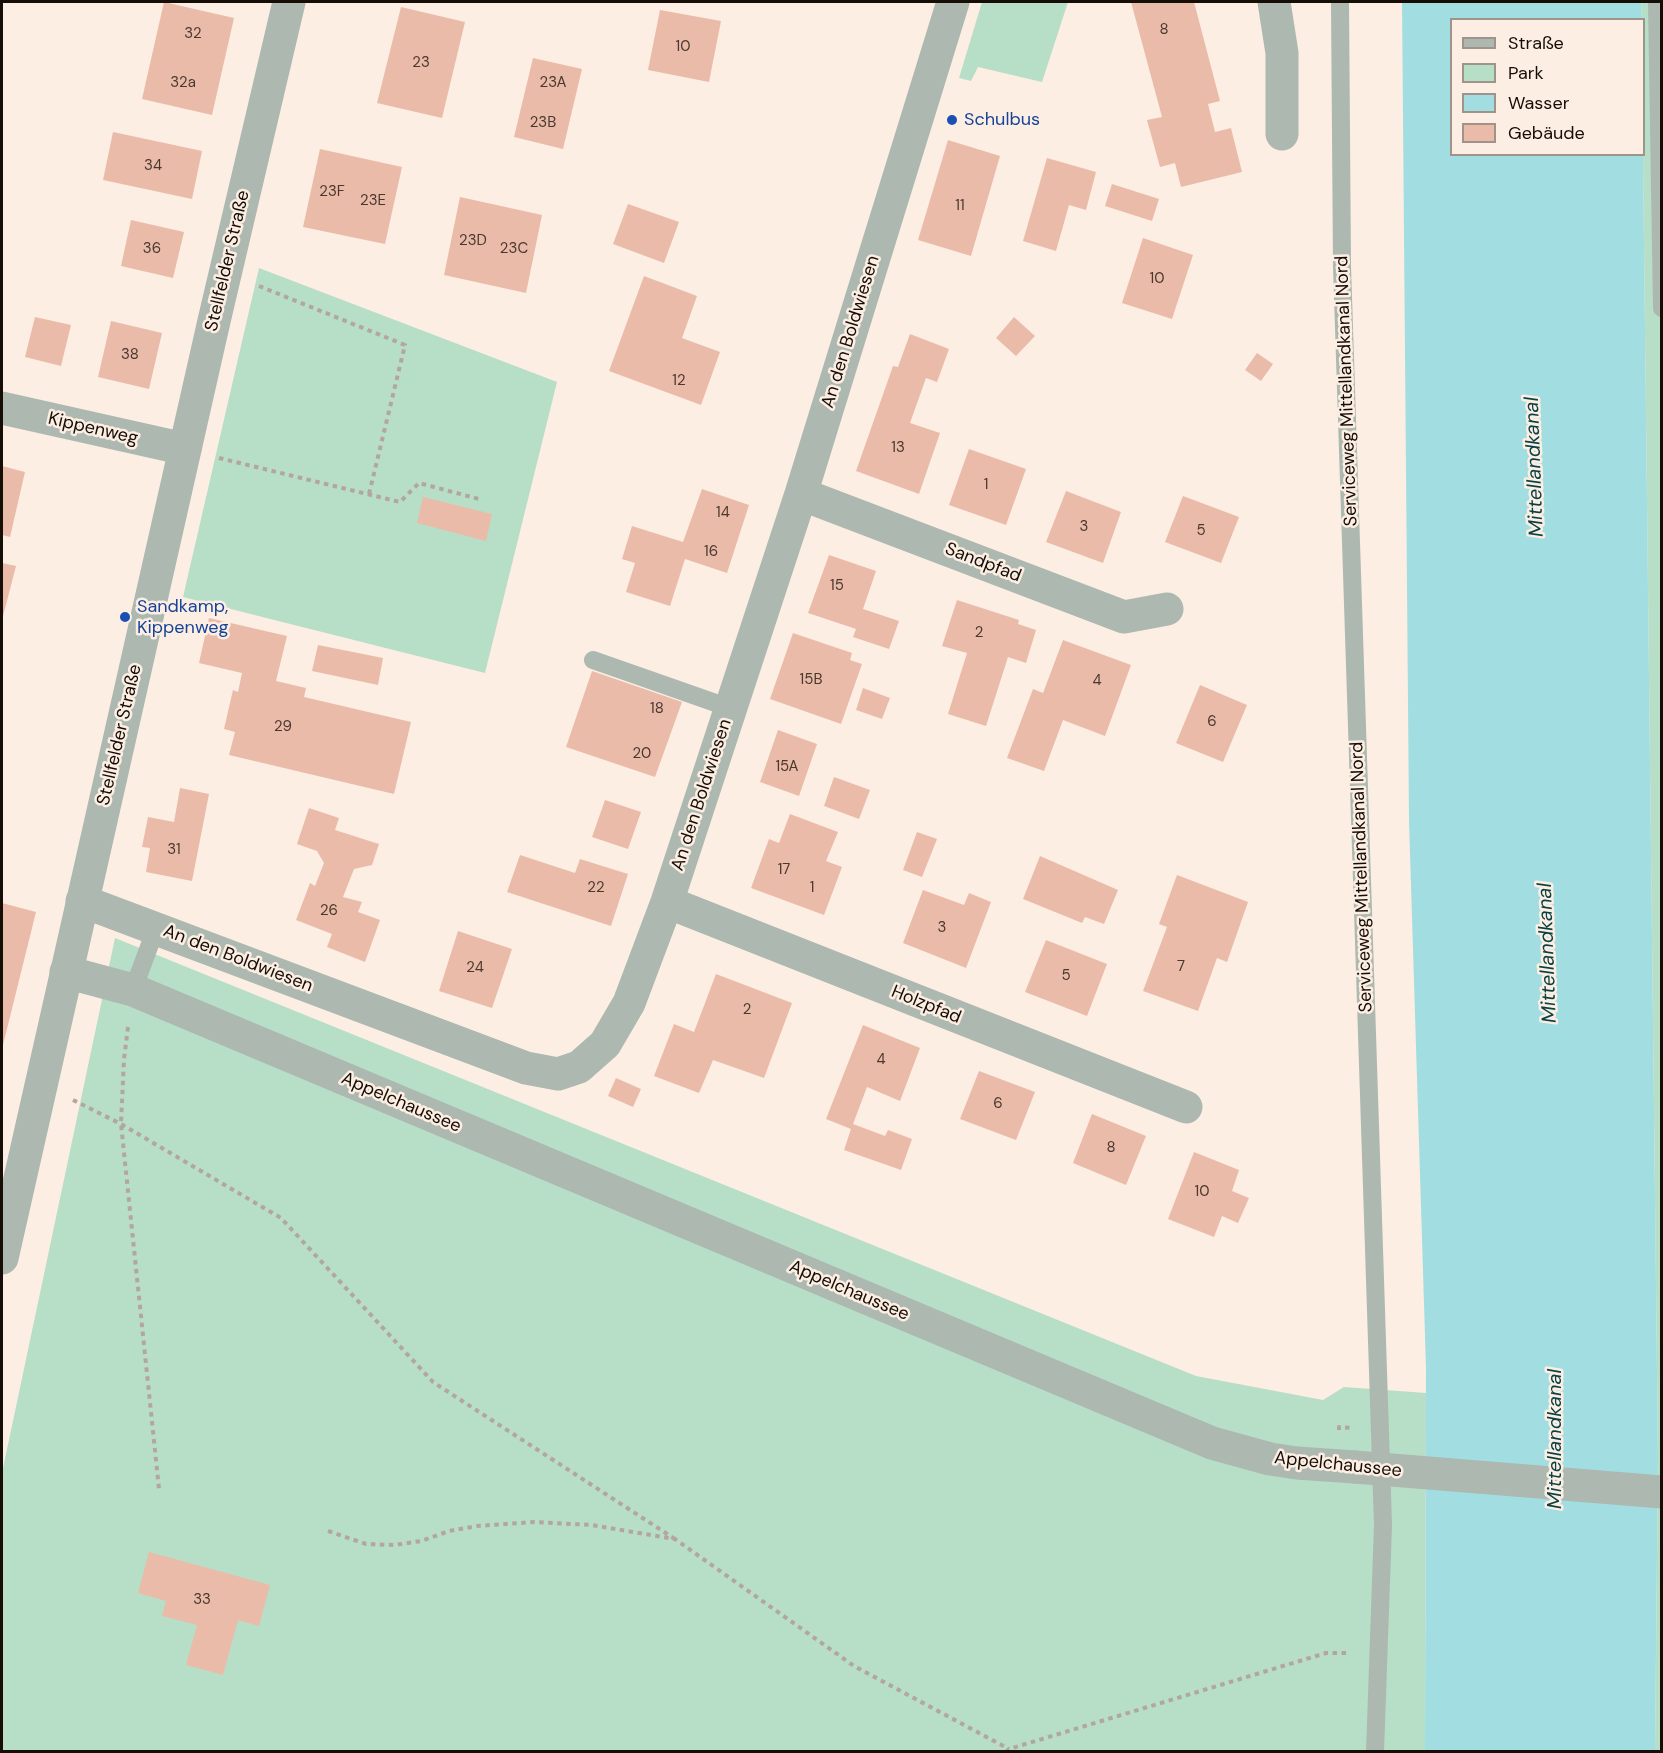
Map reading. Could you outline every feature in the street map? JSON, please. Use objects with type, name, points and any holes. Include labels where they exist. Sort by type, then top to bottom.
[{"type":"street","name":"Stellfelder Straße","points":[[2,1258],[225,272],[289,2]]},
{"type":"street","name":"An den Boldwiesen","points":[[82,901],[526,1068],[558,1074],[579,1067],[605,1044],[629,1003],[667,902],[801,494],[953,2]]},
{"type":"street","points":[[1274,2],[1282,53],[1282,134]]},
{"type":"street","name":"Kippenweg","points":[[2,408],[185,449]]},
{"type":"street","name":"Sandpfad","points":[[801,494],[1124,617],[1167,609]]},
{"type":"street","name":"Holzpfad","points":[[667,902],[1186,1107]]},
{"type":"street","name":"Appelchaussee","points":[[66,972],[133,990],[1212,1443],[1270,1459],[1297,1463],[1662,1492]]},
{"type":"lane","name":"Serviceweg Mittellandkanal Nord","points":[[1340,2],[1342,266],[1383,1525],[1375,1752]]},
{"type":"lane","points":[[1657,2],[1662,308]]},
{"type":"lane","points":[[593,660],[730,708]]},
{"type":"lane","points":[[133,990],[156,928]]},
{"type":"path","points":[[225,272],[405,345],[369,494]]},
{"type":"path","points":[[185,449],[400,502],[419,483],[479,499]]},
{"type":"path","points":[[133,990],[124,1059],[121,1124],[159,1489]]},
{"type":"path","points":[[40,1084],[121,1124],[281,1218],[432,1382],[675,1539],[854,1666],[1008,1750],[1326,1653],[1380,1653]]},
{"type":"path","points":[[328,1531],[366,1544],[396,1545],[421,1541],[449,1531],[477,1526],[534,1522],[592,1525],[675,1539]]},
{"type":"green space","points":[[982,2],[1068,2],[1042,82],[978,67],[971,81],[959,78]]},
{"type":"green space","points":[[1641,2],[1662,2],[1661,1752],[1655,1751],[1658,1457],[1643,156],[1645,156],[1645,18],[1642,18]]},
{"type":"green space","points":[[259,268],[557,382],[485,673],[183,597]]},
{"type":"green space","points":[[115,938],[1196,1376],[1323,1400],[1344,1387],[1426,1393],[1425,1751],[2,1752],[2,1473]]},
{"type":"water","name":"Mittellandkanal","points":[[1402,2],[1641,2],[1642,18],[1450,18],[1450,156],[1643,156],[1658,1457],[1655,1751],[1425,1751],[1426,1368],[1409,821]]},
{"type":"building","points":[[164,2],[234,18],[212,115],[142,99]]},
{"type":"building","points":[[1131,2],[1194,2],[1220,101],[1208,104],[1215,132],[1231,128],[1242,172],[1181,187],[1175,163],[1160,167],[1147,120],[1162,117]]},
{"type":"building","points":[[401,7],[465,22],[442,118],[377,103]]},
{"type":"building","points":[[660,10],[721,21],[709,82],[648,70]]},
{"type":"building","points":[[533,58],[582,69],[563,149],[514,137]]},
{"type":"building","points":[[113,132],[202,151],[192,199],[103,180]]},
{"type":"building","points":[[948,140],[1000,156],[971,256],[918,240]]},
{"type":"building","points":[[320,149],[402,167],[385,244],[303,227]]},
{"type":"building","points":[[1047,158],[1096,172],[1086,210],[1069,205],[1056,251],[1023,241]]},
{"type":"building","points":[[1112,184],[1159,199],[1152,221],[1105,206]]},
{"type":"building","points":[[460,197],[542,215],[526,293],[444,275]]},
{"type":"building","points":[[628,204],[679,222],[664,263],[613,244]]},
{"type":"building","points":[[131,220],[184,232],[173,278],[121,266]]},
{"type":"building","points":[[1143,238],[1193,255],[1172,319],[1122,303]]},
{"type":"building","points":[[644,276],[697,296],[682,338],[720,352],[701,405],[609,371]]},
{"type":"building","points":[[35,317],[71,325],[61,366],[25,357]]},
{"type":"building","points":[[1014,317],[1035,336],[1016,356],[996,338]]},
{"type":"building","points":[[111,321],[162,333],[149,389],[98,377]]},
{"type":"building","points":[[910,334],[949,349],[937,382],[926,378],[910,423],[940,433],[919,494],[856,471],[893,366],[898,367]]},
{"type":"building","points":[[1257,353],[1273,364],[1261,381],[1245,370]]},
{"type":"building","points":[[969,449],[1026,469],[1006,525],[949,505]]},
{"type":"building","points":[[2,466],[25,472],[10,537],[2,535]]},
{"type":"building","points":[[702,489],[749,505],[727,573],[685,559],[670,606],[626,592],[635,563],[622,559],[632,526],[683,542]]},
{"type":"building","points":[[1066,491],[1121,512],[1103,563],[1046,542]]},
{"type":"building","points":[[1183,496],[1239,517],[1221,563],[1165,542]]},
{"type":"building","points":[[423,497],[492,514],[486,541],[417,523]]},
{"type":"building","points":[[829,555],[876,571],[863,609],[899,621],[889,649],[853,637],[856,629],[808,613]]},
{"type":"building","points":[[2,563],[16,566],[2,620]]},
{"type":"building","points":[[957,600],[1019,620],[1018,624],[1036,630],[1026,663],[1008,657],[986,726],[948,714],[967,653],[942,646]]},
{"type":"building","points":[[209,618],[287,636],[276,681],[306,688],[304,697],[411,722],[394,794],[229,755],[235,732],[224,729],[233,690],[238,692],[242,673],[199,663]]},
{"type":"building","points":[[793,633],[852,653],[850,660],[862,664],[841,724],[770,699]]},
{"type":"building","points":[[1063,640],[1131,665],[1105,736],[1063,720],[1044,771],[1007,758],[1033,689],[1043,693]]},
{"type":"building","points":[[318,645],[383,658],[378,685],[312,671]]},
{"type":"building","points":[[592,671],[682,702],[655,777],[566,747]]},
{"type":"building","points":[[1200,685],[1247,705],[1223,762],[1176,743]]},
{"type":"building","points":[[863,688],[890,698],[882,719],[856,710]]},
{"type":"building","points":[[778,730],[817,744],[799,796],[760,782]]},
{"type":"building","points":[[834,777],[870,790],[859,819],[824,806]]},
{"type":"building","points":[[180,788],[209,794],[192,881],[146,872],[150,848],[142,847],[148,817],[174,822]]},
{"type":"building","points":[[605,800],[641,812],[628,849],[592,837]]},
{"type":"building","points":[[309,808],[339,818],[335,830],[379,844],[372,865],[354,869],[343,897],[362,902],[358,912],[380,920],[365,962],[327,947],[332,934],[296,920],[310,883],[315,886],[324,863],[317,851],[297,844]]},
{"type":"building","points":[[790,814],[838,832],[826,861],[842,867],[824,915],[751,888],[769,839],[779,843]]},
{"type":"building","points":[[917,832],[937,839],[922,877],[903,870]]},
{"type":"building","points":[[520,855],[575,873],[580,859],[628,874],[611,926],[507,892]]},
{"type":"building","points":[[1040,856],[1118,890],[1104,924],[1085,917],[1082,923],[1023,899]]},
{"type":"building","points":[[1177,875],[1248,902],[1227,962],[1217,958],[1198,1011],[1143,991],[1167,927],[1159,924]]},
{"type":"building","points":[[923,890],[964,905],[969,893],[991,902],[966,968],[903,943]]},
{"type":"building","points":[[2,903],[36,912],[2,1049]]},
{"type":"building","points":[[458,931],[512,949],[492,1008],[439,991]]},
{"type":"building","points":[[1046,940],[1107,964],[1087,1016],[1025,992]]},
{"type":"building","points":[[716,974],[792,1003],[764,1078],[713,1060],[699,1093],[654,1076],[674,1024],[694,1032]]},
{"type":"building","points":[[863,1025],[920,1048],[900,1101],[867,1087],[853,1124],[885,1136],[888,1130],[912,1139],[901,1170],[844,1150],[851,1129],[826,1119]]},
{"type":"building","points":[[979,1071],[1035,1092],[1016,1140],[960,1119]]},
{"type":"building","points":[[616,1078],[641,1089],[633,1107],[608,1096]]},
{"type":"building","points":[[1092,1114],[1146,1136],[1126,1185],[1073,1163]]},
{"type":"building","points":[[1194,1152],[1239,1170],[1232,1191],[1249,1198],[1238,1223],[1222,1216],[1214,1237],[1168,1219]]},
{"type":"building","points":[[149,1552],[270,1585],[259,1626],[238,1620],[223,1675],[186,1665],[197,1625],[162,1616],[166,1601],[138,1593]]},
{"type":"place","name":"Schulbus","points":[[952,120]]},
{"type":"place","name":"Sandkamp, Kippenweg","points":[[125,617]]}]
